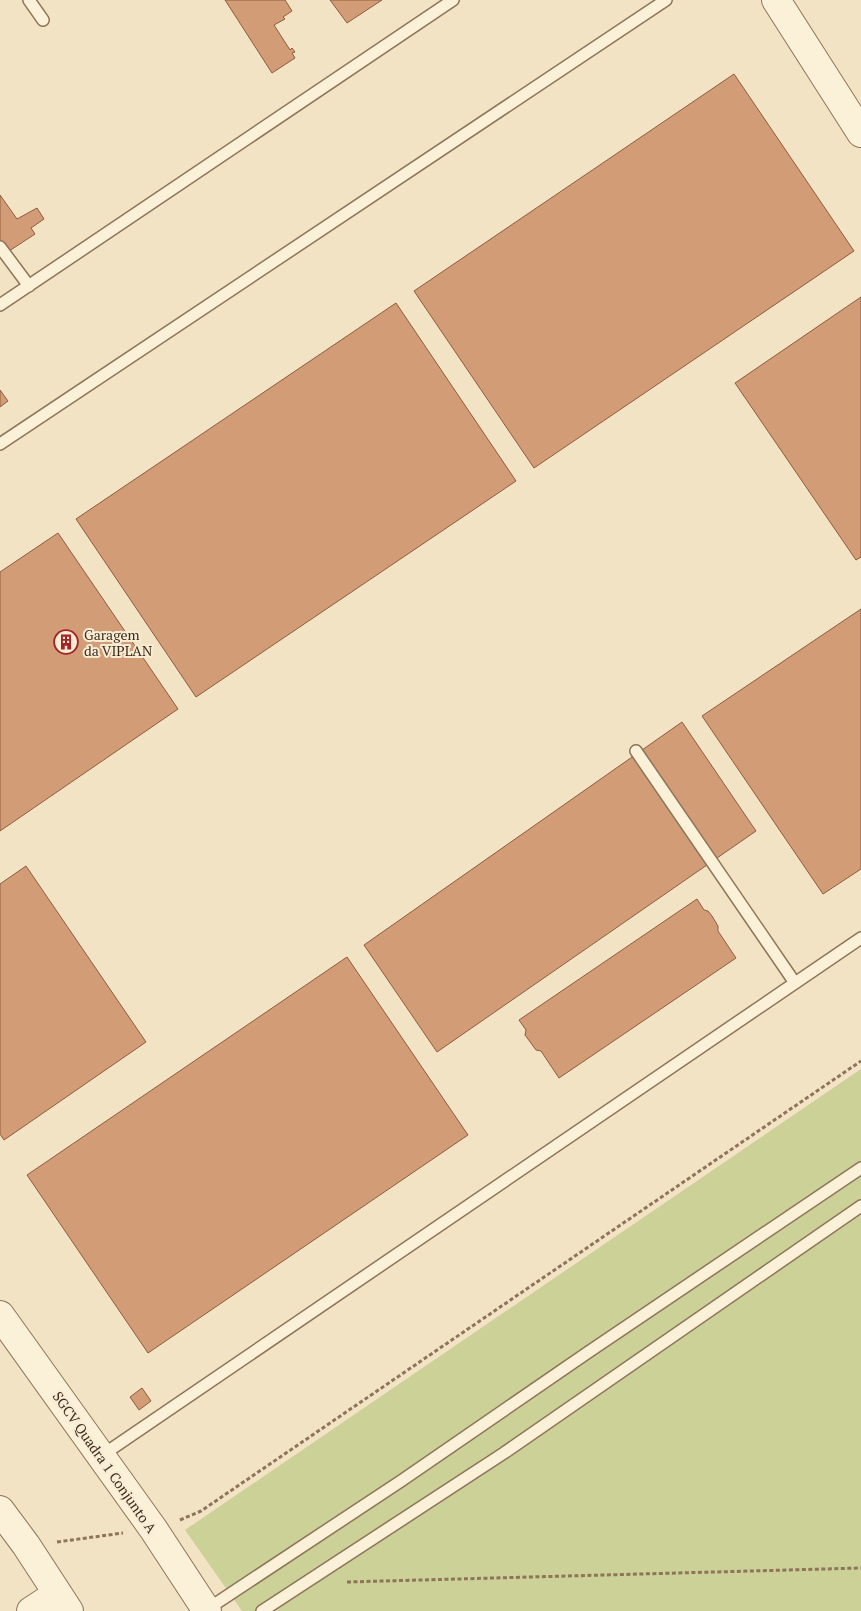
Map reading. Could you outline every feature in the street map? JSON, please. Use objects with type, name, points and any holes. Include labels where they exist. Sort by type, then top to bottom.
[{"type":"street","points":[[776,0],[859,128]]},
{"type":"street","name":"SGCV Quadra 1 Conjunto A","points":[[2,1322],[154,1530],[207,1610]]},
{"type":"street","points":[[0,1510],[26,1545],[63,1602],[32,1611]]},
{"type":"lane","points":[[29,0],[43,20]]},
{"type":"lane","points":[[0,305],[453,0]]},
{"type":"lane","points":[[0,444],[662,1]]},
{"type":"lane","points":[[0,247],[29,286]]},
{"type":"lane","points":[[636,751],[795,983]]},
{"type":"lane","points":[[101,1456],[861,938]]},
{"type":"lane","points":[[207,1610],[401,1481],[595,1347],[861,1168]]},
{"type":"lane","points":[[262,1611],[504,1453],[861,1206]]},
{"type":"path","points":[[26,1545],[154,1530],[201,1511],[861,1061]]},
{"type":"path","points":[[305,1583],[861,1568]]},
{"type":"green space","points":[[861,1069],[861,1611],[242,1611],[185,1530]]},
{"type":"building","points":[[225,0],[285,0],[292,11],[283,17],[285,19],[274,25],[290,50],[292,48],[295,52],[292,53],[295,58],[272,73]]},
{"type":"building","points":[[330,0],[382,0],[347,23]]},
{"type":"building","points":[[734,74],[854,251],[534,468],[414,291]]},
{"type":"building","points":[[0,195],[17,219],[37,208],[44,219],[31,228],[35,234],[0,257]]},
{"type":"building","points":[[861,297],[861,557],[856,560],[735,383]]},
{"type":"building","points":[[396,303],[516,481],[196,697],[76,519]]},
{"type":"building","points":[[0,390],[8,401],[0,407]]},
{"type":"building","name":"Garagem da VIPLAN","points":[[58,533],[178,709],[0,831],[0,572]]},
{"type":"building","points":[[861,609],[861,869],[823,894],[702,716]]},
{"type":"building","points":[[682,722],[756,831],[437,1052],[364,945]]},
{"type":"building","points":[[26,866],[146,1042],[4,1140],[0,1134],[0,884]]},
{"type":"building","points":[[697,899],[704,910],[708,911],[712,916],[718,926],[718,931],[736,958],[559,1078],[541,1051],[536,1050],[525,1035],[526,1030],[519,1020]]},
{"type":"building","points":[[347,957],[468,1135],[148,1353],[27,1175]]},
{"type":"building","points":[[142,1388],[151,1401],[139,1410],[130,1397]]},
{"type":"place","name":"Garagem da VIPLAN","points":[[66,642]]}]
